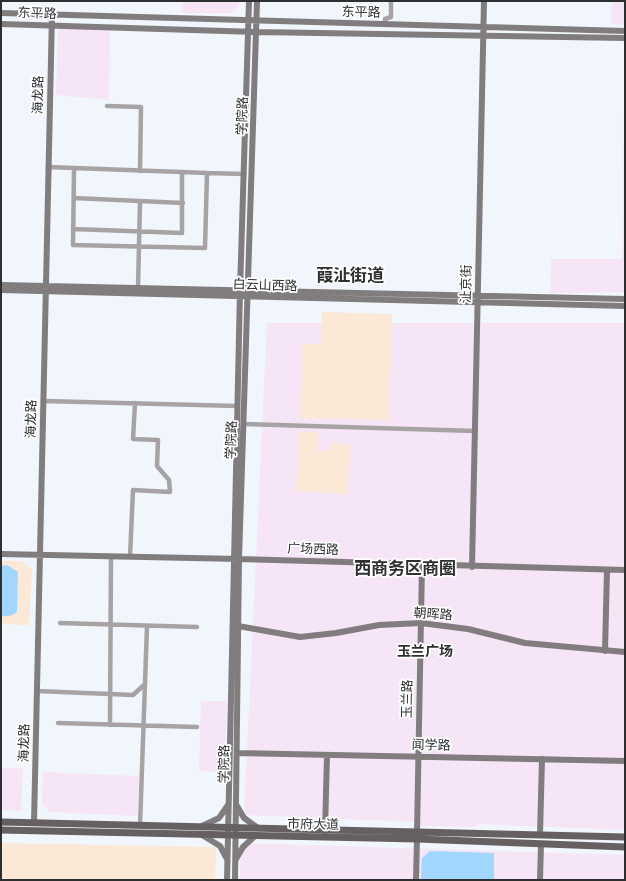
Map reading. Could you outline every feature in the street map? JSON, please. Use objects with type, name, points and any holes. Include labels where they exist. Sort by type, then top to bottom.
[{"type":"main road","name":"学院路","points":[[233,803],[237,753],[237,406],[249,1]]},
{"type":"main road","name":"学院路","points":[[227,880],[232,832],[233,803],[237,559],[244,424],[257,1]]},
{"type":"main road","name":"沚京街","points":[[472,567],[484,1]]},
{"type":"main road","name":"东平路","points":[[1,13],[625,31]]},
{"type":"main road","name":"海龙路","points":[[34,823],[52,14]]},
{"type":"main road","name":"东平路","points":[[1,24],[248,32],[625,38]]},
{"type":"main road","name":"白云山西路","points":[[1,285],[46,288],[240,293]]},
{"type":"main road","name":"白云山西路","points":[[1,290],[46,288],[138,288],[477,303],[625,306]]},
{"type":"main road","name":"白云山西路","points":[[248,294],[625,299]]},
{"type":"main road","name":"广场西路","points":[[1,554],[625,570]]},
{"type":"main road","name":"玉兰路","points":[[416,880],[422,565]]},
{"type":"main road","points":[[605,651],[606,570]]},
{"type":"main road","name":"朝晖路","points":[[238,626],[300,637],[336,633],[379,625],[421,623],[468,629],[525,643],[625,652]]},
{"type":"main road","name":"闻学路","points":[[237,753],[625,761]]},
{"type":"main road","points":[[325,831],[327,755]]},
{"type":"main road","points":[[540,835],[542,759]]},
{"type":"main road","points":[[198,828],[219,818],[233,803],[244,818],[253,826],[261,829]]},
{"type":"main road","name":"市府大道","points":[[1,822],[198,828],[255,836],[540,835],[625,837]]},
{"type":"main road","name":"市府大道","points":[[1,830],[202,835],[261,829],[325,831],[624,848]]},
{"type":"main road","name":"学院路","points":[[232,832],[235,860],[235,880]]},
{"type":"main road","points":[[202,835],[220,846],[226,857],[228,865]]},
{"type":"main road","points":[[235,860],[243,847],[255,836]]},
{"type":"main road","points":[[540,880],[541,844]]},
{"type":"street","points":[[385,25],[385,19],[391,17],[391,1]]},
{"type":"street","points":[[107,106],[141,107],[140,171]]},
{"type":"street","points":[[48,167],[244,174]]},
{"type":"street","points":[[74,169],[73,245],[205,248],[207,173]]},
{"type":"street","points":[[74,230],[182,232],[182,172]]},
{"type":"street","points":[[74,198],[182,203]]},
{"type":"street","points":[[138,288],[140,202]]},
{"type":"street","points":[[43,401],[237,406]]},
{"type":"street","points":[[130,557],[133,490],[170,492],[169,480],[157,466],[158,440],[133,439],[135,404]]},
{"type":"street","points":[[244,424],[475,430]]},
{"type":"street","points":[[110,725],[109,695],[112,556]]},
{"type":"street","points":[[60,623],[197,627]]},
{"type":"street","points":[[140,826],[147,626]]},
{"type":"street","points":[[37,691],[134,695],[144,685]]},
{"type":"street","points":[[58,723],[197,727]]},
{"type":"shaded area","points":[[183,1],[240,1],[239,6],[232,13],[182,13]]},
{"type":"shaded area","points":[[612,1],[625,1],[625,25],[611,24]]},
{"type":"shaded area","points":[[58,28],[110,30],[109,100],[56,95]]},
{"type":"shaded area","points":[[625,45],[625,292],[550,293],[551,259],[622,259]]},
{"type":"shaded area","points":[[322,312],[392,314],[389,420],[300,418],[302,344],[321,344]]},
{"type":"shaded area","points":[[267,323],[625,323],[625,830],[477,824],[477,827],[420,826],[420,822],[244,815]]},
{"type":"shaded area","points":[[299,431],[318,432],[317,451],[330,451],[331,443],[350,444],[347,494],[296,491]]},
{"type":"shaded area","points":[[1,561],[22,561],[32,570],[29,625],[1,624]]},
{"type":"shaded area","points":[[7,565],[18,572],[17,612],[7,616],[1,616],[1,566]]},
{"type":"shaded area","points":[[201,701],[227,701],[225,772],[199,771]]},
{"type":"shaded area","points":[[1,768],[23,768],[21,811],[1,810]]},
{"type":"shaded area","points":[[43,772],[139,776],[137,816],[50,812],[42,803]]},
{"type":"shaded area","points":[[1,843],[216,847],[215,880],[1,880]]},
{"type":"shaded area","points":[[240,843],[625,855],[625,880],[240,880]]},
{"type":"shaded area","points":[[430,851],[494,853],[494,880],[421,880],[422,858]]},
{"type":"district","name":"葭沚街道","points":[[350,277]]},
{"type":"district","name":"西商务区商圈","points":[[405,570]]},
{"type":"district","name":"玉兰广场","points":[[425,652]]}]
